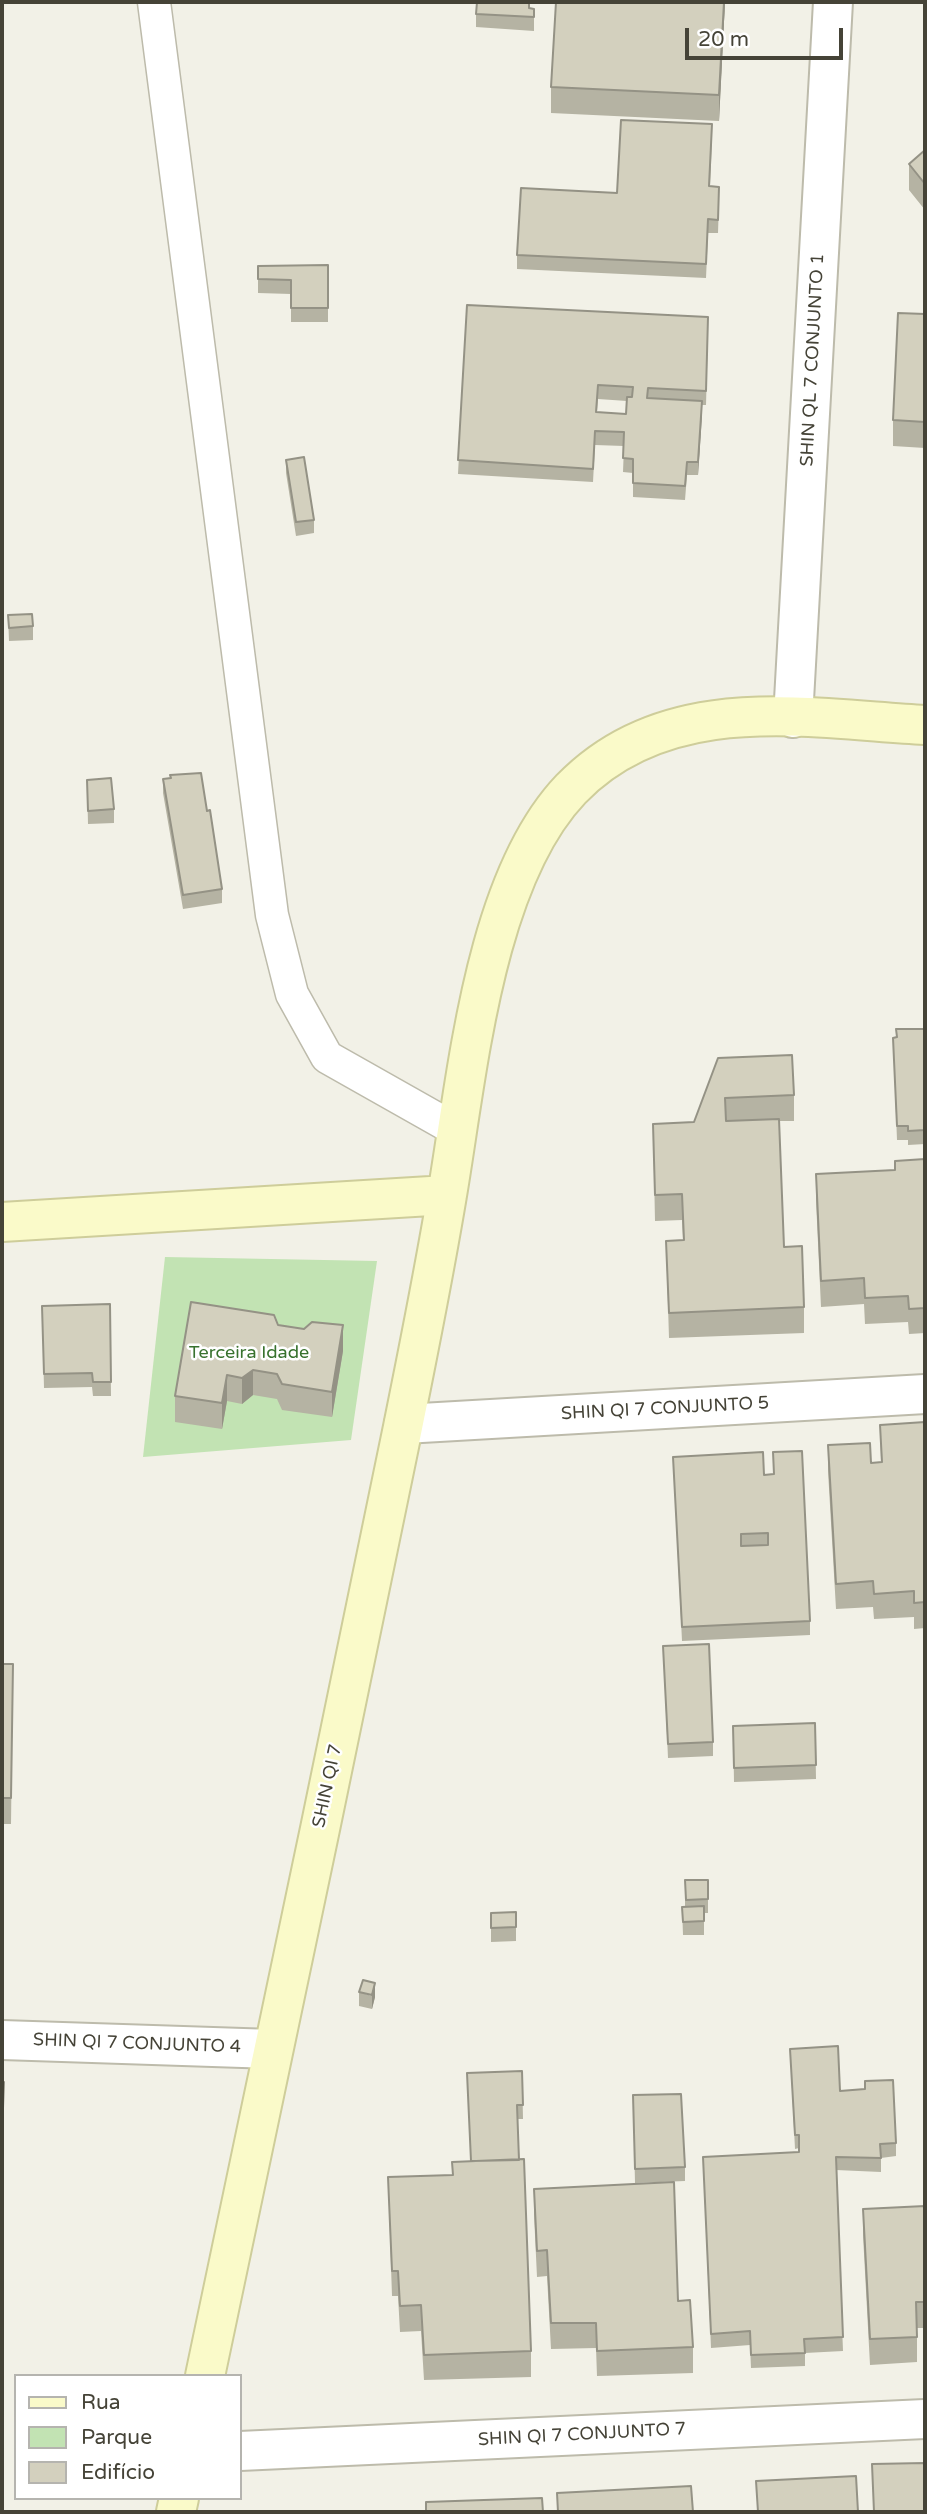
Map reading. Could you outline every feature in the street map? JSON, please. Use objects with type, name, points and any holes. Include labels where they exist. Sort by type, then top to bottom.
[{"type":"street","name":"SHIN QL 7 CONJUNTO 1","points":[[793,718],[833,2]]},
{"type":"street","name":"SHIN QI 7","points":[[205,2374],[404,1424],[479,1013],[505,907],[525,859],[556,807],[573,787],[601,764],[634,743],[670,727],[718,718],[793,718],[925,725]]},
{"type":"street","points":[[2,1222],[447,1195]]},
{"type":"street","name":"SHIN QI 7 CONJUNTO 5","points":[[404,1424],[925,1394]]},
{"type":"street","name":"SHIN QI 7 CONJUNTO 4","points":[[2,2039],[273,2049]]},
{"type":"street","name":"SHIN QI 7 CONJUNTO 7","points":[[242,2451],[925,2419]]},
{"type":"lane","points":[[154,2],[272,915],[292,994],[327,1057],[457,1131]]},
{"type":"green space","name":"Terceira Idade","points":[[165,1257],[377,1261],[351,1440],[143,1457]]},
{"type":"building","points":[[477,2],[529,2],[529,8],[534,9],[534,17],[476,14]]},
{"type":"building","points":[[556,2],[724,2],[719,95],[551,87]]},
{"type":"building","points":[[621,120],[712,124],[709,186],[719,187],[718,220],[708,219],[706,264],[517,255],[521,188],[617,193]]},
{"type":"building","points":[[925,150],[925,184],[909,164]]},
{"type":"building","points":[[328,265],[328,308],[291,308],[291,280],[258,279],[258,266]]},
{"type":"building","points":[[467,305],[708,317],[706,391],[648,388],[647,398],[702,401],[698,462],[687,462],[685,486],[633,483],[633,459],[623,458],[624,432],[595,431],[593,469],[458,460]],"holes":[[[598,385],[633,387],[632,397],[627,397],[626,414],[596,412]]]},
{"type":"building","points":[[898,313],[925,314],[925,422],[893,420]]},
{"type":"building","points":[[304,457],[314,520],[296,522],[286,460]]},
{"type":"building","points":[[32,614],[33,626],[9,628],[8,615]]},
{"type":"building","points":[[201,773],[207,811],[210,810],[222,889],[183,895],[163,779],[171,778],[170,775]]},
{"type":"building","points":[[111,778],[114,809],[88,811],[87,780]]},
{"type":"building","points":[[896,1029],[925,1029],[925,1130],[908,1131],[908,1126],[897,1126],[893,1038],[897,1037]]},
{"type":"building","points":[[792,1055],[794,1095],[725,1098],[726,1121],[779,1119],[784,1247],[802,1246],[804,1307],[669,1313],[666,1241],[684,1240],[682,1194],[655,1195],[653,1124],[694,1122],[718,1058]]},
{"type":"building","points":[[925,1159],[925,1308],[909,1309],[908,1296],[865,1298],[864,1278],[821,1281],[816,1174],[895,1170],[895,1161]]},
{"type":"building","points":[[191,1302],[274,1315],[278,1325],[304,1329],[312,1322],[343,1325],[332,1392],[282,1384],[277,1374],[253,1370],[242,1378],[227,1375],[222,1403],[175,1396]]},
{"type":"building","points":[[110,1304],[111,1382],[93,1382],[92,1373],[44,1374],[42,1306]]},
{"type":"building","points":[[925,1422],[925,1602],[914,1603],[914,1591],[874,1594],[873,1581],[836,1584],[828,1445],[870,1443],[871,1463],[882,1462],[880,1425]]},
{"type":"building","points":[[802,1451],[810,1621],[682,1627],[673,1457],[763,1452],[764,1475],[774,1474],[773,1452]],"holes":[[[768,1533],[768,1545],[741,1546],[741,1534]]]},
{"type":"building","points":[[709,1644],[713,1742],[668,1744],[663,1646]]},
{"type":"building","points":[[2,1664],[13,1664],[11,1798],[2,1798]]},
{"type":"building","points":[[815,1723],[816,1765],[734,1768],[733,1726]]},
{"type":"building","points":[[685,1880],[708,1880],[708,1899],[686,1900]]},
{"type":"building","points":[[704,1906],[704,1921],[683,1922],[682,1907]]},
{"type":"building","points":[[516,1912],[516,1927],[491,1928],[491,1913]]},
{"type":"building","points":[[363,1980],[375,1983],[372,1995],[359,1992]]},
{"type":"building","points":[[838,2046],[840,2091],[865,2089],[865,2081],[893,2080],[896,2143],[880,2144],[881,2158],[836,2157],[843,2337],[804,2339],[805,2353],[751,2355],[750,2331],[711,2334],[703,2157],[799,2152],[799,2135],[795,2135],[790,2049]]},
{"type":"building","points":[[522,2071],[523,2105],[517,2105],[519,2160],[471,2161],[467,2073]]},
{"type":"building","points":[[2,2082],[4,2082],[2,2134]]},
{"type":"building","points":[[681,2094],[685,2167],[635,2169],[633,2095]]},
{"type":"building","points":[[524,2159],[531,2351],[424,2355],[421,2305],[400,2306],[398,2271],[392,2271],[388,2177],[453,2175],[452,2162]]},
{"type":"building","points":[[674,2182],[678,2301],[690,2300],[693,2347],[597,2351],[596,2323],[551,2323],[547,2250],[537,2251],[534,2189]]},
{"type":"building","points":[[925,2206],[925,2302],[916,2302],[917,2337],[870,2339],[863,2209]]},
{"type":"building","points":[[925,2463],[925,2512],[874,2512],[872,2464]]},
{"type":"building","points":[[856,2476],[858,2512],[758,2512],[756,2481]]},
{"type":"building","points":[[691,2486],[693,2512],[558,2512],[557,2493]]},
{"type":"building","points":[[542,2498],[543,2512],[426,2512],[426,2502]]}]
